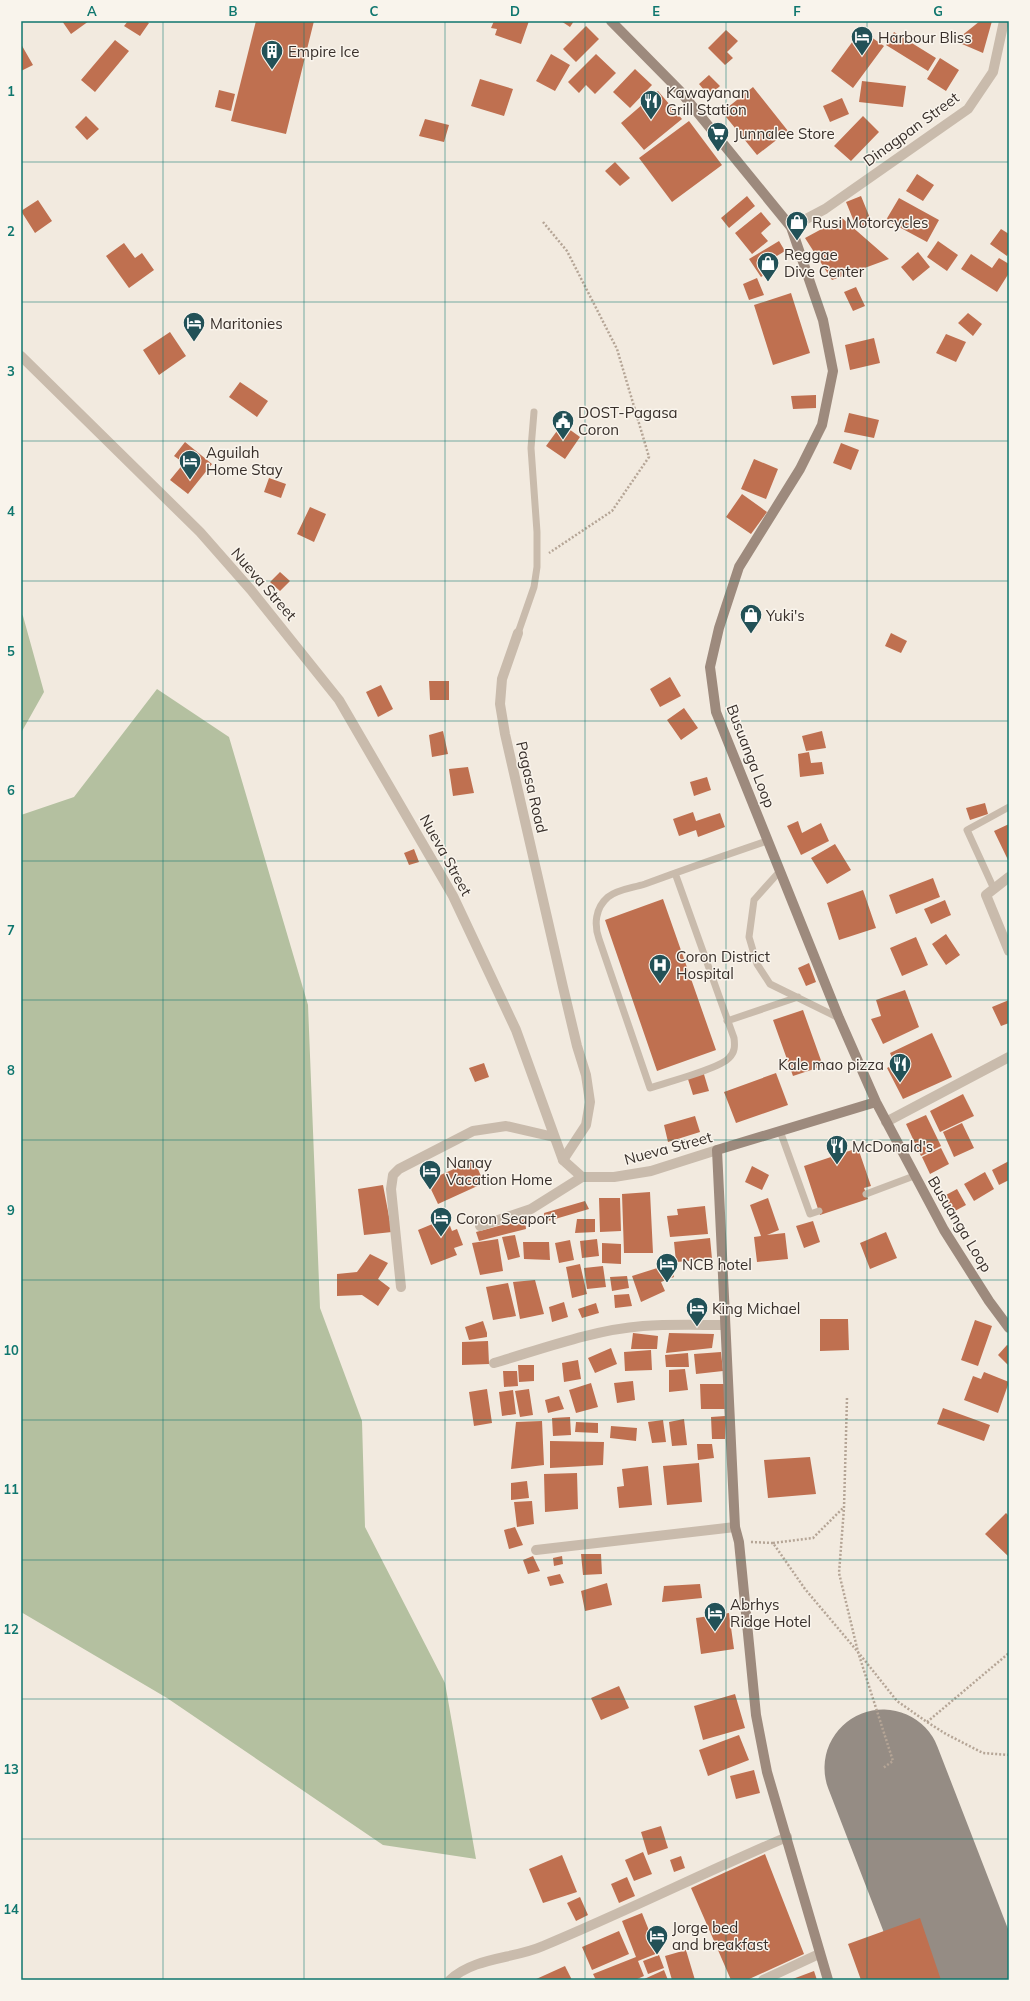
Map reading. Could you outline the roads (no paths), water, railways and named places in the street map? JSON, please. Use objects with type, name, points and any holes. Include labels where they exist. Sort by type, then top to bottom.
[{"type":"main road","name":"Busuanga Loop","points":[[611,21],[680,91],[791,227],[823,320],[833,372],[822,425],[800,469],[739,567],[719,628],[710,667],[716,712],[839,1018],[876,1102],[944,1230],[989,1301],[1009,1328]]},
{"type":"main road","name":"Nueva Street","points":[[717,1150],[876,1102]]},
{"type":"main road","points":[[717,1150],[735,1527],[738,1542],[756,1715],[768,1772],[819,1954],[828,1980]]},
{"type":"street","name":"Dinagpan Street","points":[[791,227],[825,209],[968,109],[993,72],[1004,21]]},
{"type":"street","name":"Nueva Street","points":[[21,356],[200,532],[255,595],[339,700],[453,896],[516,1030],[563,1160],[582,1177],[614,1177],[651,1171],[717,1150]]},
{"type":"street","name":"Pagasa Road","points":[[518,633],[502,679],[500,704],[505,734],[559,972],[577,1046],[586,1075],[590,1102],[586,1125],[563,1160]]},
{"type":"street","points":[[1009,877],[986,894],[1009,951]]},
{"type":"street","points":[[886,1122],[1009,1057]]},
{"type":"street","points":[[401,1287],[391,1189],[393,1175],[399,1169],[473,1131],[506,1126],[554,1137]]},
{"type":"street","points":[[480,1226],[531,1209],[582,1177]]},
{"type":"street","points":[[494,1364],[615,1330],[642,1326],[725,1325]]},
{"type":"street","points":[[536,1550],[735,1527]]},
{"type":"street","points":[[450,1980],[458,1972],[485,1962],[541,1947],[787,1837]]},
{"type":"street","points":[[763,1980],[819,1954]]},
{"type":"lane","name":"Pagasa Road","points":[[518,633],[534,587],[536,561],[537,532],[531,448],[534,412]]},
{"type":"lane","points":[[994,889],[967,830],[1009,808]]},
{"type":"lane","points":[[675,873],[735,1044],[734,1051],[726,1062],[650,1088],[599,939],[596,922],[601,905],[607,898],[615,893],[767,841]]},
{"type":"lane","points":[[780,871],[754,900],[749,937],[757,964],[770,984],[839,1018]]},
{"type":"lane","points":[[727,1021],[798,997]]},
{"type":"lane","points":[[780,1131],[810,1214],[819,1210]]},
{"type":"lane","points":[[866,1194],[914,1176]]},
{"type":"place","name":"Harbour Bliss","points":[[862,56]]},
{"type":"place","name":"Empire Ice","points":[[272,70]]},
{"type":"place","name":"Kawayanan Grill Station","points":[[651,120]]},
{"type":"place","name":"Junnalee Store","points":[[718,152]]},
{"type":"place","name":"Rusi Motorcycles","points":[[797,242]]},
{"type":"place","name":"Reggae Dive Center","points":[[768,282]]},
{"type":"place","name":"Maritonies","points":[[194,342]]},
{"type":"place","name":"DOST-Pagasa Coron","points":[[563,440]]},
{"type":"place","name":"Aguilah Home Stay","points":[[190,480]]},
{"type":"place","name":"Yuki's","points":[[751,634]]},
{"type":"place","name":"Coron District Hospital","points":[[660,984]]},
{"type":"place","name":"Kale mao pizza","points":[[900,1084]]},
{"type":"place","name":"McDonald's","points":[[837,1166]]},
{"type":"place","name":"Nanay Vacation Home","points":[[430,1190]]},
{"type":"place","name":"Coron Seaport","points":[[441,1238]]},
{"type":"place","name":"NCB hotel","points":[[667,1284]]},
{"type":"place","name":"King Michael","points":[[697,1328]]},
{"type":"place","name":"Abrhys Ridge Hotel","points":[[715,1632]]},
{"type":"place","name":"Jorge bed and breakfast","points":[[657,1956]]}]
